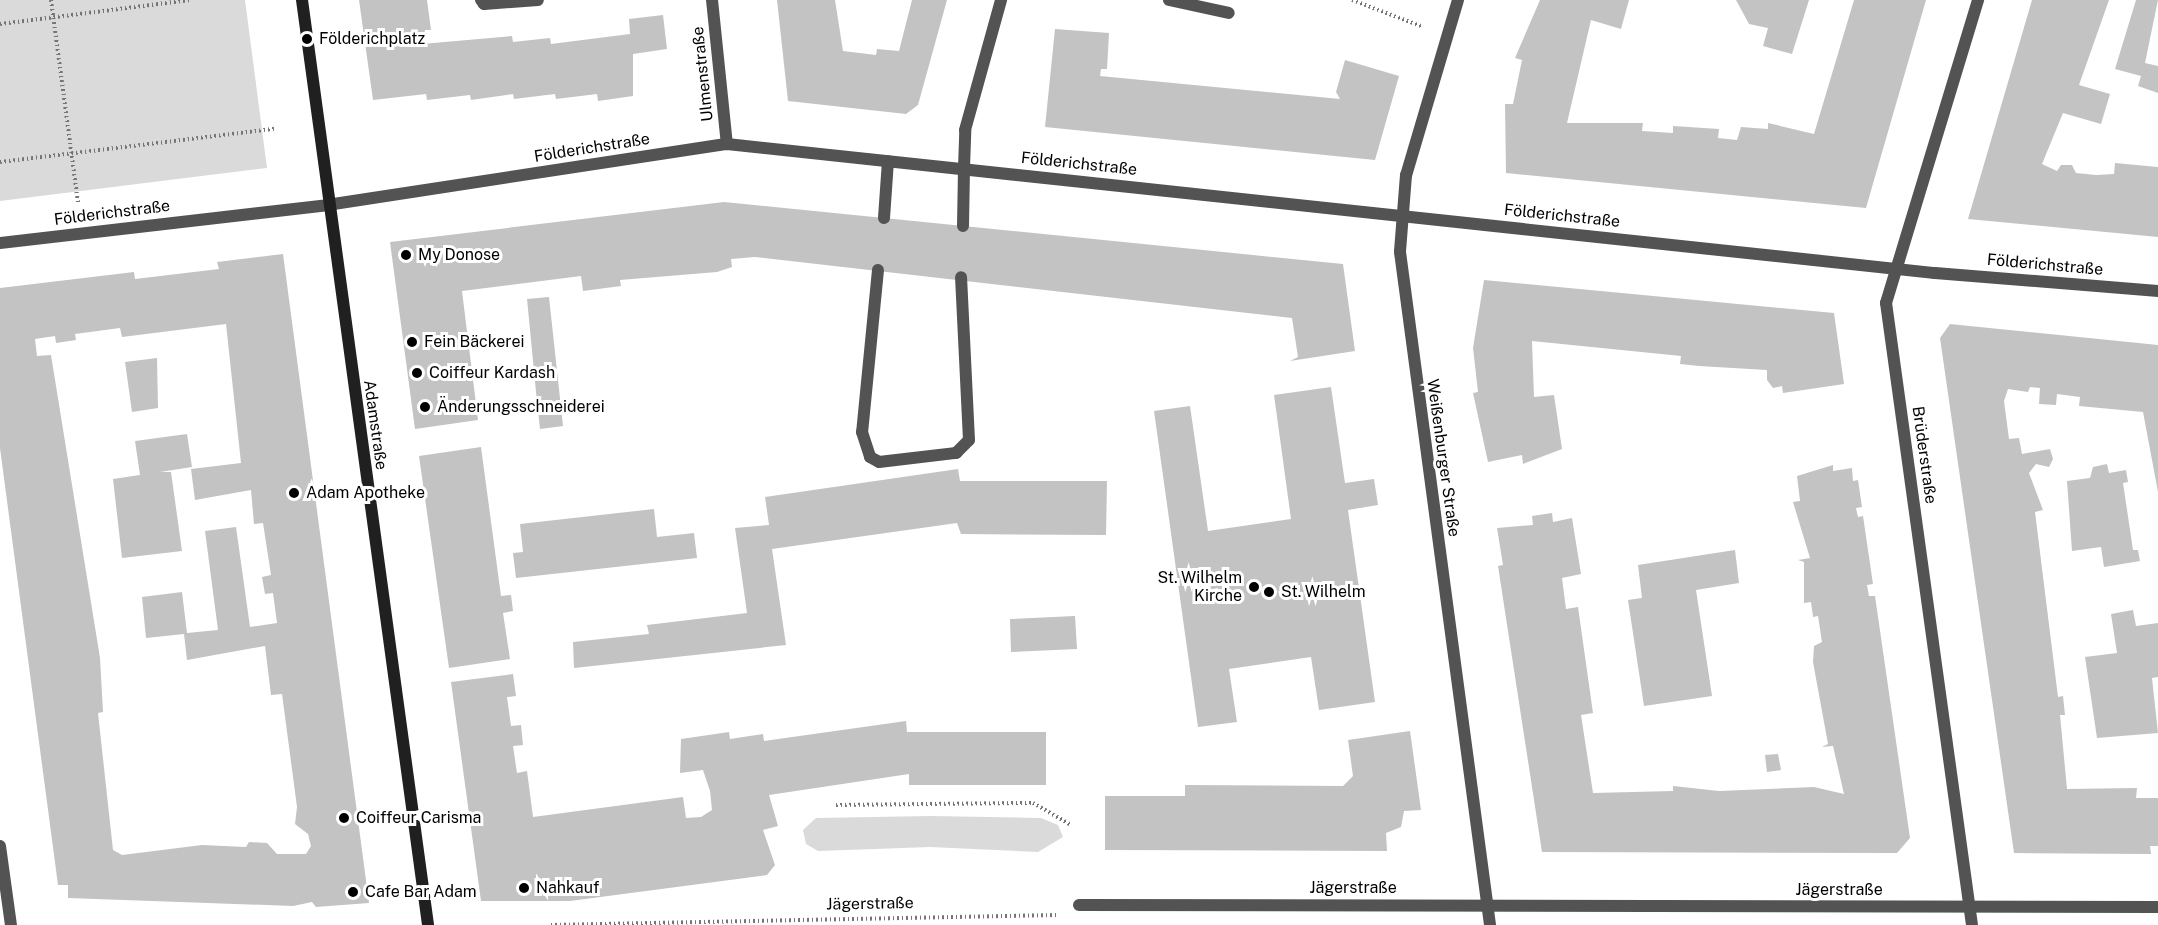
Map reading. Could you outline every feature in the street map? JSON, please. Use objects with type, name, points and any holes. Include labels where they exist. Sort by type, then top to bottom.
[{"type":"street","name":"Adamstraße","points":[[302,0],[327,205],[428,925]]},
{"type":"street","points":[[481,0],[484,4],[538,0]]},
{"type":"street","name":"Ulmenstraße","points":[[712,0],[727,144]]},
{"type":"street","points":[[963,226],[965,130],[1001,0]]},
{"type":"street","points":[[1169,0],[1229,13]]},
{"type":"street","name":"Weißenburger Straße","points":[[1458,0],[1406,175],[1401,217],[1406,311],[1490,925]]},
{"type":"street","name":"Brüderstraße","points":[[1972,925],[1886,303],[1978,0]]},
{"type":"street","name":"Földerichstraße","points":[[0,243],[327,205],[727,144],[1897,268],[2158,291]]},
{"type":"street","points":[[884,218],[888,160]]},
{"type":"street","points":[[878,270],[862,432],[870,457],[879,462],[956,453],[969,440],[961,277]]},
{"type":"street","points":[[0,846],[10,925]]},
{"type":"street","name":"Jägerstraße","points":[[1079,905],[2158,907]]},
{"type":"path","points":[[51,0],[78,202]]},
{"type":"path","points":[[0,24],[190,0]]},
{"type":"path","points":[[1352,0],[1423,27]]},
{"type":"path","points":[[0,162],[274,129]]},
{"type":"path","points":[[836,805],[1033,803],[1071,825]]},
{"type":"path","name":"Jägerstraße","points":[[551,925],[1053,918],[1079,905]]},
{"type":"shaded area","points":[[0,0],[245,0],[267,168],[0,201]]},
{"type":"shaded area","points":[[930,816],[1041,818],[1058,825],[1063,837],[1038,852],[930,847],[818,851],[806,844],[803,830],[816,818]]},
{"type":"building","points":[[359,0],[427,0],[431,30],[425,30],[422,44],[512,36],[513,42],[550,38],[551,44],[630,34],[629,19],[663,15],[667,49],[633,54],[633,96],[598,101],[597,94],[556,99],[555,94],[514,99],[513,94],[471,100],[470,95],[427,100],[426,94],[373,100]]},
{"type":"building","points":[[777,0],[835,0],[843,51],[876,55],[877,49],[899,51],[912,0],[947,0],[918,105],[906,114],[788,101]]},
{"type":"building","points":[[1540,0],[1629,0],[1621,29],[1591,20],[1567,123],[1643,123],[1642,131],[1673,133],[1673,126],[1719,129],[1718,138],[1737,140],[1741,127],[1768,129],[1768,123],[1814,134],[1854,0],[1926,0],[1866,208],[1506,173],[1505,104],[1513,104],[1522,60],[1515,58]]},
{"type":"building","points":[[1736,0],[1809,0],[1792,54],[1763,46],[1768,28],[1749,24]]},
{"type":"building","points":[[2032,0],[2109,0],[2079,85],[2110,94],[2101,124],[2063,113],[2042,164],[2057,171],[2061,165],[2072,165],[2076,173],[2096,175],[2114,174],[2115,163],[2158,167],[2158,237],[1968,219]]},
{"type":"building","points":[[2136,0],[2158,0],[2145,63],[2158,66],[2158,93],[2138,86],[2141,76],[2115,69]]},
{"type":"building","points":[[1055,29],[1109,33],[1107,69],[1101,69],[1100,76],[1340,99],[1336,92],[1345,60],[1399,76],[1375,160],[1045,127]]},
{"type":"building","points":[[724,202],[1343,264],[1355,351],[1290,361],[1298,357],[1292,318],[755,257],[731,259],[732,267],[717,272],[620,280],[621,286],[583,291],[581,276],[462,291],[478,420],[415,429],[390,242]]},
{"type":"building","points":[[283,254],[369,903],[316,907],[312,902],[293,906],[68,898],[68,885],[58,885],[0,448],[0,288],[134,272],[135,279],[219,269],[217,262]],"holes":[[[226,324],[241,463],[191,469],[195,500],[251,490],[254,524],[263,523],[271,575],[262,577],[265,594],[273,593],[277,623],[250,627],[236,527],[205,531],[218,630],[187,633],[182,592],[142,597],[146,638],[184,634],[187,660],[265,646],[271,695],[282,694],[297,807],[295,824],[308,834],[311,846],[306,854],[277,854],[267,843],[249,842],[246,847],[202,845],[122,855],[113,850],[98,713],[103,712],[100,658],[51,355],[37,356],[35,339],[55,336],[56,343],[76,340],[75,334],[120,328],[122,337]]]},
{"type":"building","points":[[1484,280],[1834,313],[1844,384],[1783,393],[1782,386],[1773,388],[1767,380],[1767,370],[1680,364],[1681,356],[1532,341],[1534,397],[1554,395],[1562,449],[1523,464],[1522,455],[1488,462],[1473,393],[1478,392],[1473,348]]},
{"type":"building","points":[[549,297],[563,426],[540,429],[538,410],[528,411],[527,404],[537,402],[527,299]]},
{"type":"building","points":[[1950,324],[2158,345],[2158,492],[2143,412],[2079,406],[2080,397],[2057,394],[2056,405],[2039,404],[2040,388],[2030,387],[2028,392],[2008,389],[2004,401],[2009,439],[2019,438],[2022,454],[2050,449],[2053,459],[2049,467],[2036,464],[2029,473],[2043,510],[2035,512],[2058,697],[2063,696],[2065,715],[2060,715],[2067,789],[2137,788],[2136,798],[2158,798],[2158,846],[2150,846],[2151,854],[2014,853],[1940,338]]},
{"type":"building","points":[[157,358],[158,408],[132,412],[125,362]]},
{"type":"building","points":[[1331,387],[1345,483],[1374,479],[1378,505],[1348,510],[1375,702],[1319,710],[1311,657],[1229,669],[1237,722],[1198,727],[1154,411],[1190,406],[1208,531],[1291,519],[1274,395]]},
{"type":"building","points":[[187,434],[192,467],[160,472],[171,472],[182,551],[122,558],[113,479],[140,475],[135,441]]},
{"type":"building","points":[[481,447],[501,596],[511,595],[513,611],[503,613],[510,659],[449,668],[419,456]]},
{"type":"building","points":[[2107,464],[2109,473],[2126,470],[2128,482],[2123,483],[2133,550],[2138,550],[2140,561],[2104,567],[2101,547],[2072,551],[2067,481],[2090,478],[2093,467]]},
{"type":"building","points":[[1833,465],[1833,471],[1852,468],[1853,481],[1858,480],[1862,507],[1856,508],[1858,517],[1863,516],[1873,584],[1867,585],[1869,596],[1875,596],[1910,838],[1897,853],[1542,852],[1498,566],[1503,565],[1497,528],[1533,525],[1532,516],[1552,513],[1553,522],[1572,518],[1581,574],[1562,578],[1566,609],[1578,607],[1593,713],[1581,715],[1593,793],[1673,791],[1673,786],[1719,791],[1814,787],[1844,794],[1833,746],[1822,747],[1828,744],[1813,662],[1814,646],[1822,642],[1818,616],[1813,617],[1811,602],[1804,603],[1804,562],[1798,560],[1810,558],[1793,502],[1800,501],[1797,476]]},
{"type":"building","points":[[958,469],[960,481],[1107,481],[1106,535],[961,534],[957,523],[772,549],[786,645],[574,668],[573,642],[649,634],[647,625],[747,613],[735,528],[769,525],[765,497]]},
{"type":"building","points":[[654,509],[657,537],[694,533],[697,558],[516,578],[513,553],[523,552],[520,524]]},
{"type":"building","points":[[1735,550],[1739,583],[1696,590],[1712,696],[1644,706],[1628,600],[1642,598],[1638,565]]},
{"type":"building","points":[[2133,610],[2136,626],[2158,623],[2158,677],[2152,678],[2158,733],[2097,738],[2085,657],[2117,653],[2111,614]]},
{"type":"building","points":[[1075,616],[1077,649],[1011,652],[1010,619]]},
{"type":"building","points":[[513,674],[516,696],[507,697],[511,726],[521,725],[523,745],[513,746],[517,773],[527,771],[533,817],[683,797],[686,818],[701,817],[712,810],[710,791],[703,770],[680,773],[681,739],[729,732],[730,739],[763,734],[764,741],[906,721],[907,732],[1046,732],[1046,785],[909,785],[909,774],[769,795],[778,826],[763,830],[775,865],[767,875],[570,901],[481,901],[451,682]]},
{"type":"building","points":[[1410,731],[1421,810],[1404,811],[1401,827],[1386,833],[1387,851],[1105,850],[1105,796],[1185,796],[1185,785],[1343,786],[1353,776],[1348,740]]},
{"type":"building","points":[[1778,754],[1781,770],[1767,772],[1765,755]]},
{"type":"place","name":"Földerichplatz","points":[[307,39]]},
{"type":"place","name":"My Donose","points":[[406,255]]},
{"type":"place","name":"Fein Bäckerei","points":[[412,342]]},
{"type":"place","name":"Coiffeur Kardash","points":[[417,373]]},
{"type":"place","name":"Änderungsschneiderei","points":[[425,407]]},
{"type":"place","name":"Adam Apotheke","points":[[294,493]]},
{"type":"place","name":"St. Wilhelm Kirche","points":[[1254,587]]},
{"type":"place","name":"St. Wilhelm","points":[[1269,592]]},
{"type":"place","name":"Coiffeur Carisma","points":[[344,818]]},
{"type":"place","name":"Nahkauf","points":[[524,888]]},
{"type":"place","name":"Cafe Bar Adam","points":[[353,892]]}]
